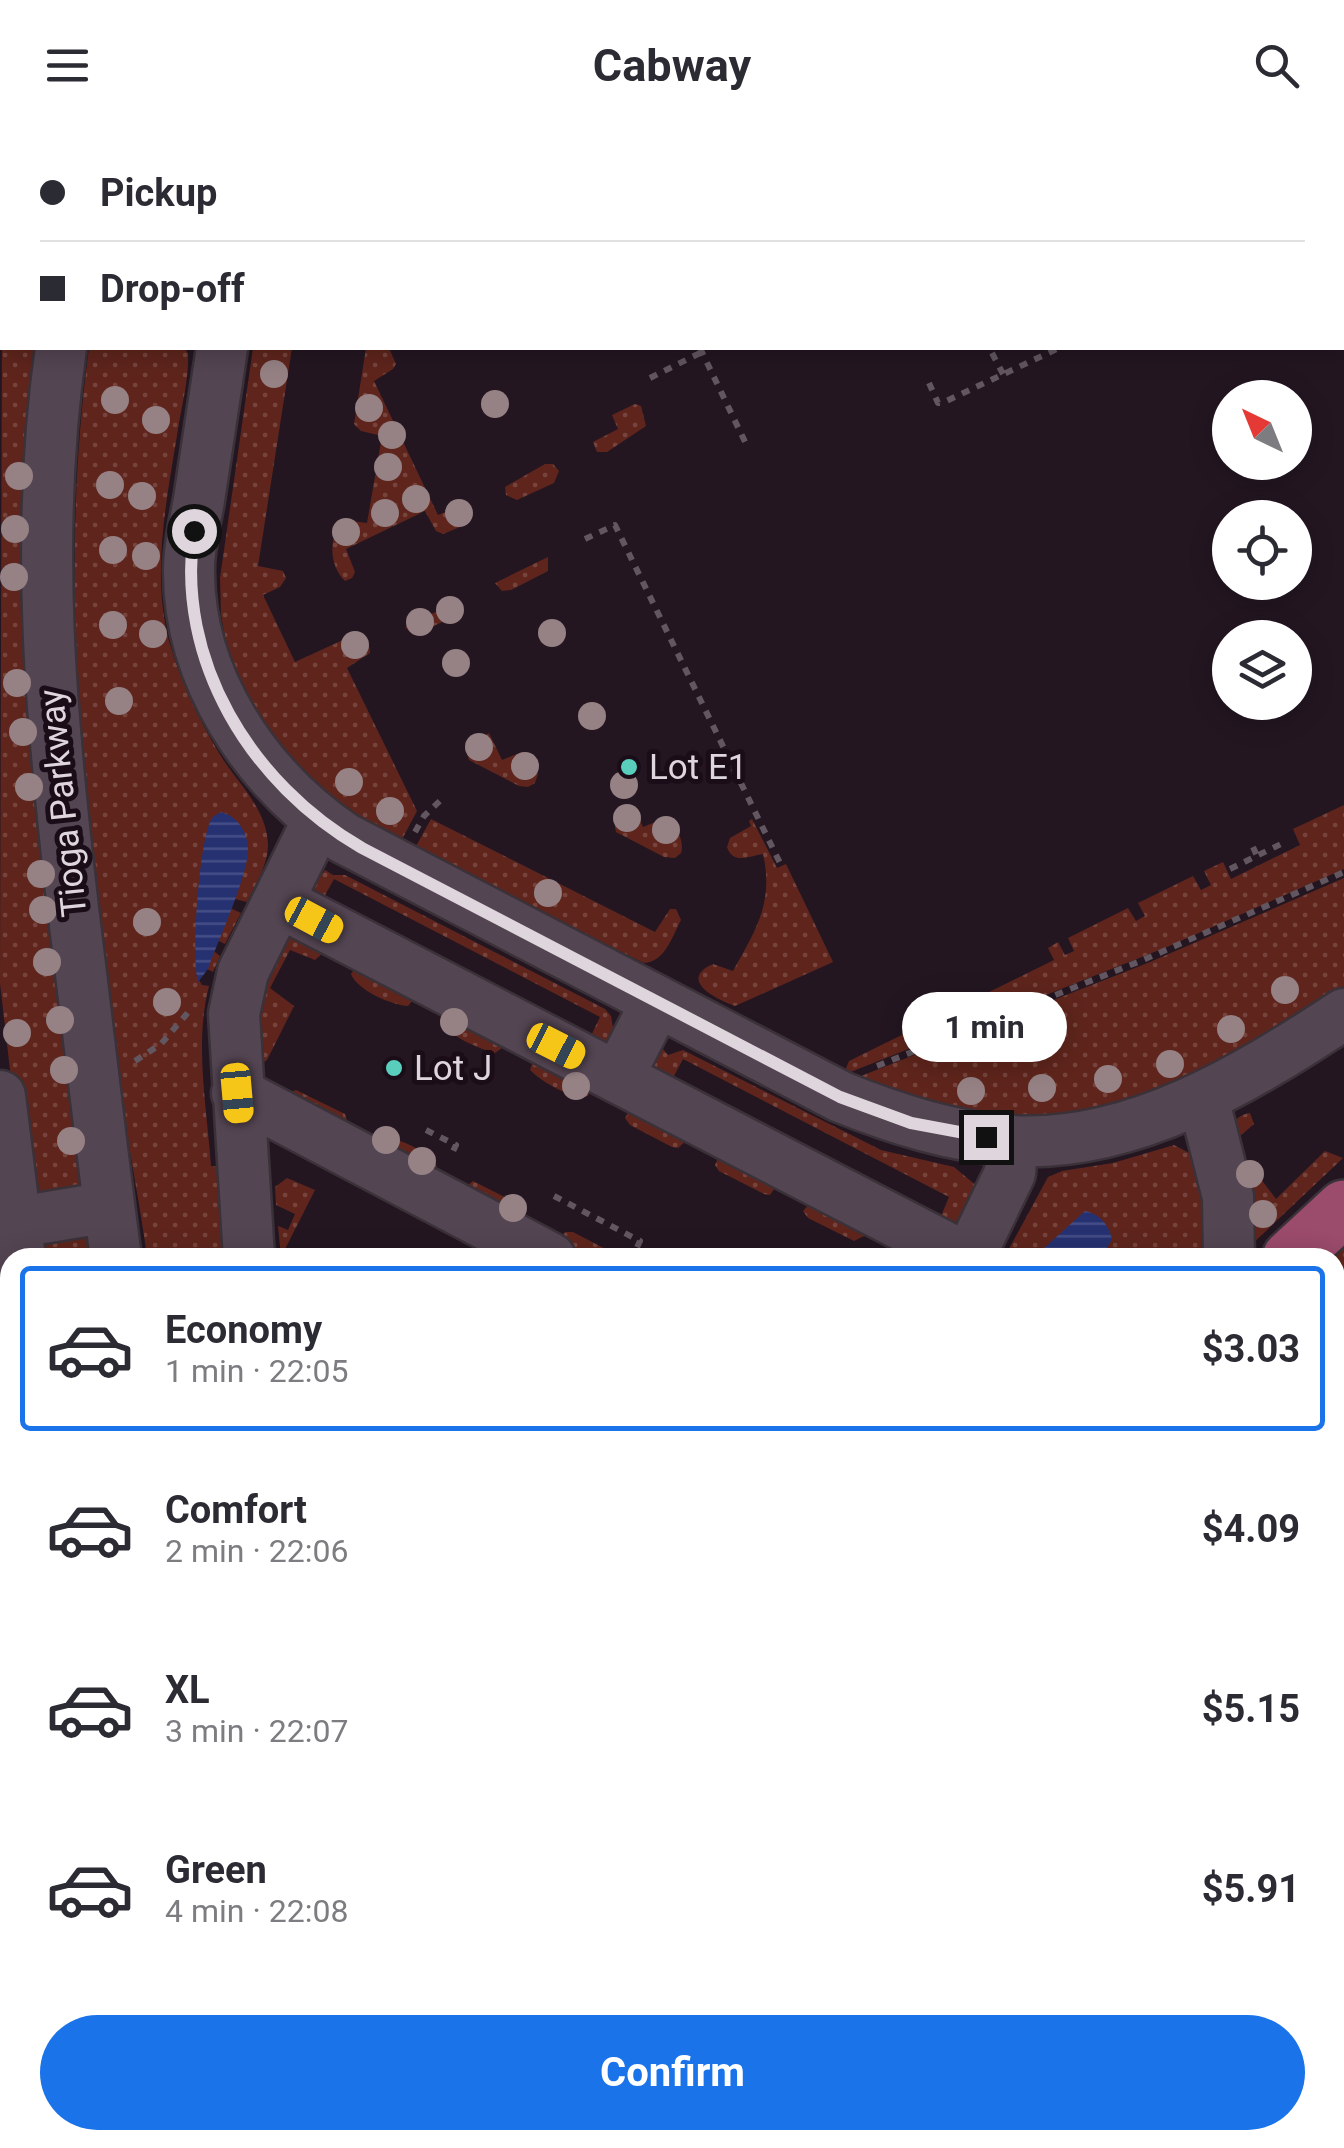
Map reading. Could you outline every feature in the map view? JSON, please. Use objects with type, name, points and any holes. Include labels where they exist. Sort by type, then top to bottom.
[{"type":"main road","points":[[1301,1248],[1344,1208]]},
{"type":"street","name":"Tioga Parkway","points":[[61,350],[52,404],[47,488],[51,688],[115,1248]]},
{"type":"street","points":[[222,350],[189,566],[197,639],[208,670],[241,734],[287,794],[362,848],[814,1084],[873,1110],[958,1134],[1014,1141],[1063,1138],[1110,1129],[1203,1098],[1344,1014]]},
{"type":"street","points":[[249,1248],[237,1093],[237,994],[243,972],[318,820]]},
{"type":"street","points":[[280,902],[948,1248]]},
{"type":"street","points":[[618,1078],[657,1002]]},
{"type":"street","points":[[237,1093],[531,1248]]},
{"type":"street","points":[[0,1096],[12,1235],[109,1207]]},
{"type":"street","points":[[1203,1098],[1228,1198],[1229,1248]]},
{"type":"street","points":[[972,1248],[1010,1172],[1014,1141]]},
{"type":"path","points":[[650,378],[701,350],[748,448]]},
{"type":"path","points":[[929,383],[938,403],[942,403],[1054,350]]},
{"type":"path","points":[[992,354],[1002,374]]},
{"type":"path","points":[[585,539],[615,525],[780,863]]},
{"type":"path","points":[[424,816],[445,796]]},
{"type":"path","points":[[1230,869],[1285,842]]},
{"type":"path","points":[[1253,847],[1258,856]]},
{"type":"path","points":[[871,1068],[1158,954],[1344,872]]},
{"type":"path","points":[[130,1070],[138,1058],[161,1044],[198,1003]]},
{"type":"path","points":[[554,1196],[640,1241],[637,1248]]},
{"type":"shaded area","points":[[2,350],[45,350],[88,1180],[74,1199],[24,1192],[0,983]]},
{"type":"shaded area","points":[[89,350],[186,350],[186,382],[163,535],[164,615],[184,684],[219,753],[257,808],[268,845],[247,902],[231,898],[230,908],[241,913],[225,944],[217,940],[211,949],[220,956],[213,972],[207,969],[196,975],[202,985],[209,986],[202,1030],[203,1076],[211,1166],[220,1167],[227,1248],[146,1248],[124,1114],[87,814],[75,628],[79,441]]},
{"type":"shaded area","points":[[253,350],[292,350],[258,566],[283,571],[286,578],[280,587],[263,595],[295,662],[356,634],[366,641],[370,653],[347,668],[417,811],[400,843],[345,815],[264,732],[228,653],[220,578]]},
{"type":"shaded area","points":[[366,350],[390,350],[396,364],[374,381],[438,515],[462,506],[469,511],[470,518],[465,525],[443,534],[436,531],[425,511],[346,549],[355,572],[345,581],[333,560],[335,535],[343,520],[367,523],[382,436],[361,431],[354,424]]},
{"type":"shaded area","points":[[635,404],[641,406],[646,426],[607,452],[597,452],[593,442],[618,429],[612,415]]},
{"type":"shaded area","points":[[545,464],[553,464],[559,471],[554,483],[517,500],[506,495],[505,487]]},
{"type":"shaded area","points":[[548,557],[548,571],[511,590],[502,591],[495,583]]},
{"type":"shaded area","points":[[458,601],[459,611],[454,617],[413,635],[405,627]]},
{"type":"shaded area","points":[[489,733],[502,760],[522,752],[531,755],[538,774],[535,783],[519,786],[469,760],[466,748]]},
{"type":"shaded area","points":[[1344,805],[1344,869],[1167,947],[845,1071],[849,1061],[1054,960],[1048,948],[1058,942],[1065,955],[1074,951],[1068,938],[1128,908],[1136,921],[1145,916],[1138,903],[1193,876],[1201,890],[1211,885],[1204,871],[1223,862],[1231,879],[1300,845],[1293,829]]},
{"type":"shaded area","points":[[637,813],[643,827],[669,820],[681,838],[681,853],[675,858],[664,857],[616,832],[619,822]]},
{"type":"shaded area","points":[[431,819],[655,932],[670,909],[676,909],[681,920],[663,953],[644,963],[414,850]]},
{"type":"shaded area","points":[[752,819],[777,868],[786,864],[833,962],[735,1006],[704,989],[699,976],[713,964],[733,971],[761,915],[766,887],[763,854],[737,858],[727,847],[730,838],[751,826]]},
{"type":"shaded area","points":[[325,870],[345,875],[605,1009],[613,1028],[622,1029],[613,1047],[589,1040],[600,1017],[334,879],[324,897],[309,892]]},
{"type":"shaded area","points":[[1344,878],[1344,988],[1211,1068],[1165,1089],[1119,1106],[1070,1116],[1019,1119],[951,1111],[856,1078],[1150,962]]},
{"type":"shaded area","points":[[293,936],[323,953],[315,960],[290,950],[270,988],[294,1006],[262,1063],[254,1013],[261,987],[288,938]]},
{"type":"shaded area","points":[[355,968],[412,1001],[408,1006],[401,1005],[367,991],[354,980],[351,974]]},
{"type":"shaded area","points":[[445,1014],[502,1044],[502,1048],[495,1053],[472,1045],[444,1026],[440,1020]]},
{"type":"shaded area","points":[[662,1048],[668,1055],[683,1050],[881,1150],[954,1167],[978,1187],[955,1232],[939,1221],[949,1197],[683,1059],[673,1078],[651,1072],[653,1059]]},
{"type":"shaded area","points":[[533,1061],[590,1089],[588,1096],[566,1093],[549,1085],[530,1070]]},
{"type":"shaded area","points":[[296,1090],[345,1114],[348,1124],[289,1093]]},
{"type":"shaded area","points":[[630,1110],[687,1140],[678,1148],[672,1147],[630,1125],[625,1118]]},
{"type":"shaded area","points":[[1250,1113],[1254,1124],[1233,1142],[1276,1199],[1325,1151],[1343,1158],[1251,1245],[1245,1244],[1244,1202],[1230,1136],[1232,1125]]},
{"type":"shaded area","points":[[382,1137],[406,1143],[423,1153],[435,1164],[437,1172],[378,1141]]},
{"type":"shaded area","points":[[1174,1145],[1195,1156],[1206,1190],[1208,1248],[1009,1248],[1048,1177]]},
{"type":"shaded area","points":[[719,1156],[776,1186],[770,1195],[764,1194],[719,1171],[715,1165]]},
{"type":"shaded area","points":[[287,1178],[315,1190],[286,1248],[280,1248],[278,1226],[288,1230],[295,1214],[276,1205],[275,1187]]},
{"type":"shaded area","points":[[473,1181],[524,1207],[524,1219],[466,1187]]},
{"type":"shaded area","points":[[811,1202],[864,1231],[864,1236],[854,1241],[808,1218],[803,1211]]},
{"type":"shaded area","points":[[565,1232],[573,1232],[604,1248],[570,1248],[561,1239]]},
{"type":"shaded area","points":[[90,1235],[96,1248],[38,1248],[41,1243]]},
{"type":"shaded area","points":[[1344,1235],[1344,1248],[1331,1248]]},
{"type":"water","points":[[221,812],[232,817],[243,830],[247,858],[239,890],[208,969],[198,982],[196,927],[202,854],[210,822]]},
{"type":"water","points":[[1085,1211],[1099,1217],[1112,1239],[1107,1248],[1044,1248]]},
{"type":"place","name":"Lot E1","points":[[629,767]]},
{"type":"place","name":"Lot J","points":[[394,1068]]},
{"type":"route","points":[[194,531],[189,566],[191,601],[197,639],[208,670],[241,734],[264,768],[318,820],[362,848],[840,1097],[911,1123],[986,1137]]}]
